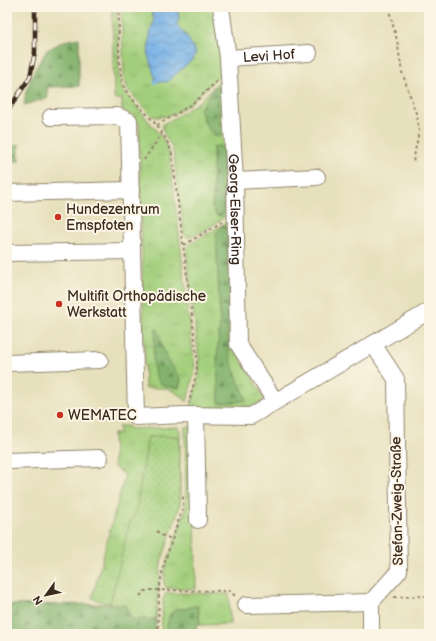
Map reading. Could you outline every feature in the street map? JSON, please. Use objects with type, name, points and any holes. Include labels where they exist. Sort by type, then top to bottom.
[{"type":"street","name":"Georg-Elser-Ring","points":[[221,7],[229,66],[237,213],[238,344],[275,401]]},
{"type":"street","name":"Levi Hof","points":[[229,66],[309,53]]},
{"type":"street","points":[[51,117],[117,116],[129,121],[136,417],[190,415],[251,416],[429,311]]},
{"type":"street","points":[[235,181],[317,177]]},
{"type":"street","points":[[7,194],[131,183]]},
{"type":"street","points":[[7,253],[132,251]]},
{"type":"street","name":"Stefan-Zweig-Straße","points":[[371,602],[399,571],[396,379],[373,344]]},
{"type":"street","points":[[7,363],[100,360]]},
{"type":"street","points":[[190,415],[198,520]]},
{"type":"street","points":[[7,461],[100,458]]},
{"type":"street","points":[[246,605],[371,602],[371,634]]},
{"type":"path","points":[[119,7],[122,82],[129,95],[157,125],[172,154],[197,357],[197,370],[190,400],[190,415]]},
{"type":"path","points":[[388,7],[397,40],[402,72],[417,116],[419,131],[413,162]]},
{"type":"path","points":[[157,125],[176,115],[197,100],[229,66]]},
{"type":"path","points":[[131,183],[162,133]]},
{"type":"path","points":[[184,245],[237,213]]},
{"type":"path","points":[[158,634],[159,591],[163,567],[183,507],[183,491]]},
{"type":"path","points":[[157,531],[161,535],[172,539]]},
{"type":"path","points":[[140,596],[145,591],[150,590],[230,591],[246,605]]},
{"type":"path","points":[[392,597],[429,596]]},
{"type":"green space","points":[[112,7],[117,7],[119,74],[122,89],[162,137],[170,158],[195,369],[187,402],[177,393],[168,389],[145,388],[139,124],[136,119],[122,109],[122,99],[114,99]]},
{"type":"green space","points":[[121,7],[151,7],[154,21],[150,34],[188,38],[177,25],[179,18],[177,7],[218,7],[224,70],[201,94],[182,109],[162,117],[152,116],[128,90],[124,78]]},
{"type":"green space","points":[[79,38],[79,86],[47,87],[48,98],[24,105],[26,91],[34,71],[47,50],[64,41]]},
{"type":"green space","points":[[219,81],[224,82],[231,212],[216,224],[187,237],[184,234],[173,150],[164,134],[163,124],[200,101]]},
{"type":"green space","points":[[219,86],[218,100],[221,134],[219,137],[214,136],[209,130],[200,109],[215,87]]},
{"type":"green space","points":[[19,144],[19,161],[7,161],[7,149]]},
{"type":"green space","points":[[216,146],[223,148],[223,204],[225,210],[222,215],[217,216],[212,207],[213,148]]},
{"type":"green space","points":[[227,222],[229,223],[233,346],[265,399],[249,408],[193,409],[191,406],[199,376],[199,359],[186,250],[190,244]]},
{"type":"green space","points":[[223,225],[226,227],[229,269],[229,350],[234,369],[247,400],[219,403],[217,357],[220,321],[216,233]]},
{"type":"green space","points":[[156,329],[158,330],[163,349],[170,364],[180,377],[181,381],[179,388],[163,385],[158,381],[155,375],[153,359]]},
{"type":"green space","points":[[119,426],[129,426],[129,429],[178,427],[180,431],[180,505],[170,534],[166,540],[168,542],[161,562],[156,619],[132,619],[125,605],[102,602],[92,598],[125,474],[117,470],[114,466],[113,434],[119,433]]},
{"type":"green space","points":[[185,427],[194,427],[196,589],[167,588],[164,584],[165,569],[185,510]]},
{"type":"green space","points":[[179,436],[180,506],[161,562],[156,619],[132,619],[125,605],[110,604],[129,525],[136,512],[148,437]]},
{"type":"green space","points":[[166,593],[229,594],[230,624],[200,625],[198,607],[183,609],[177,608],[165,634],[161,634],[163,599]]},
{"type":"green space","points":[[7,605],[125,605],[132,619],[156,619],[155,634],[7,634]]},
{"type":"green space","points":[[194,606],[198,607],[200,625],[196,625],[197,634],[165,634],[170,614],[177,608],[183,609]]},
{"type":"water","points":[[151,7],[177,7],[179,18],[177,25],[188,38],[196,53],[193,59],[167,82],[156,81],[148,55],[150,34],[154,21]]},
{"type":"railway","points":[[7,112],[30,77],[35,52],[35,7]]},
{"type":"place","name":"Hundezentrum Emspfoten","points":[[58,217]]},
{"type":"place","name":"Multifit Orthopädische Werkstatt","points":[[59,304]]},
{"type":"place","name":"WEMATEC","points":[[60,415]]}]
